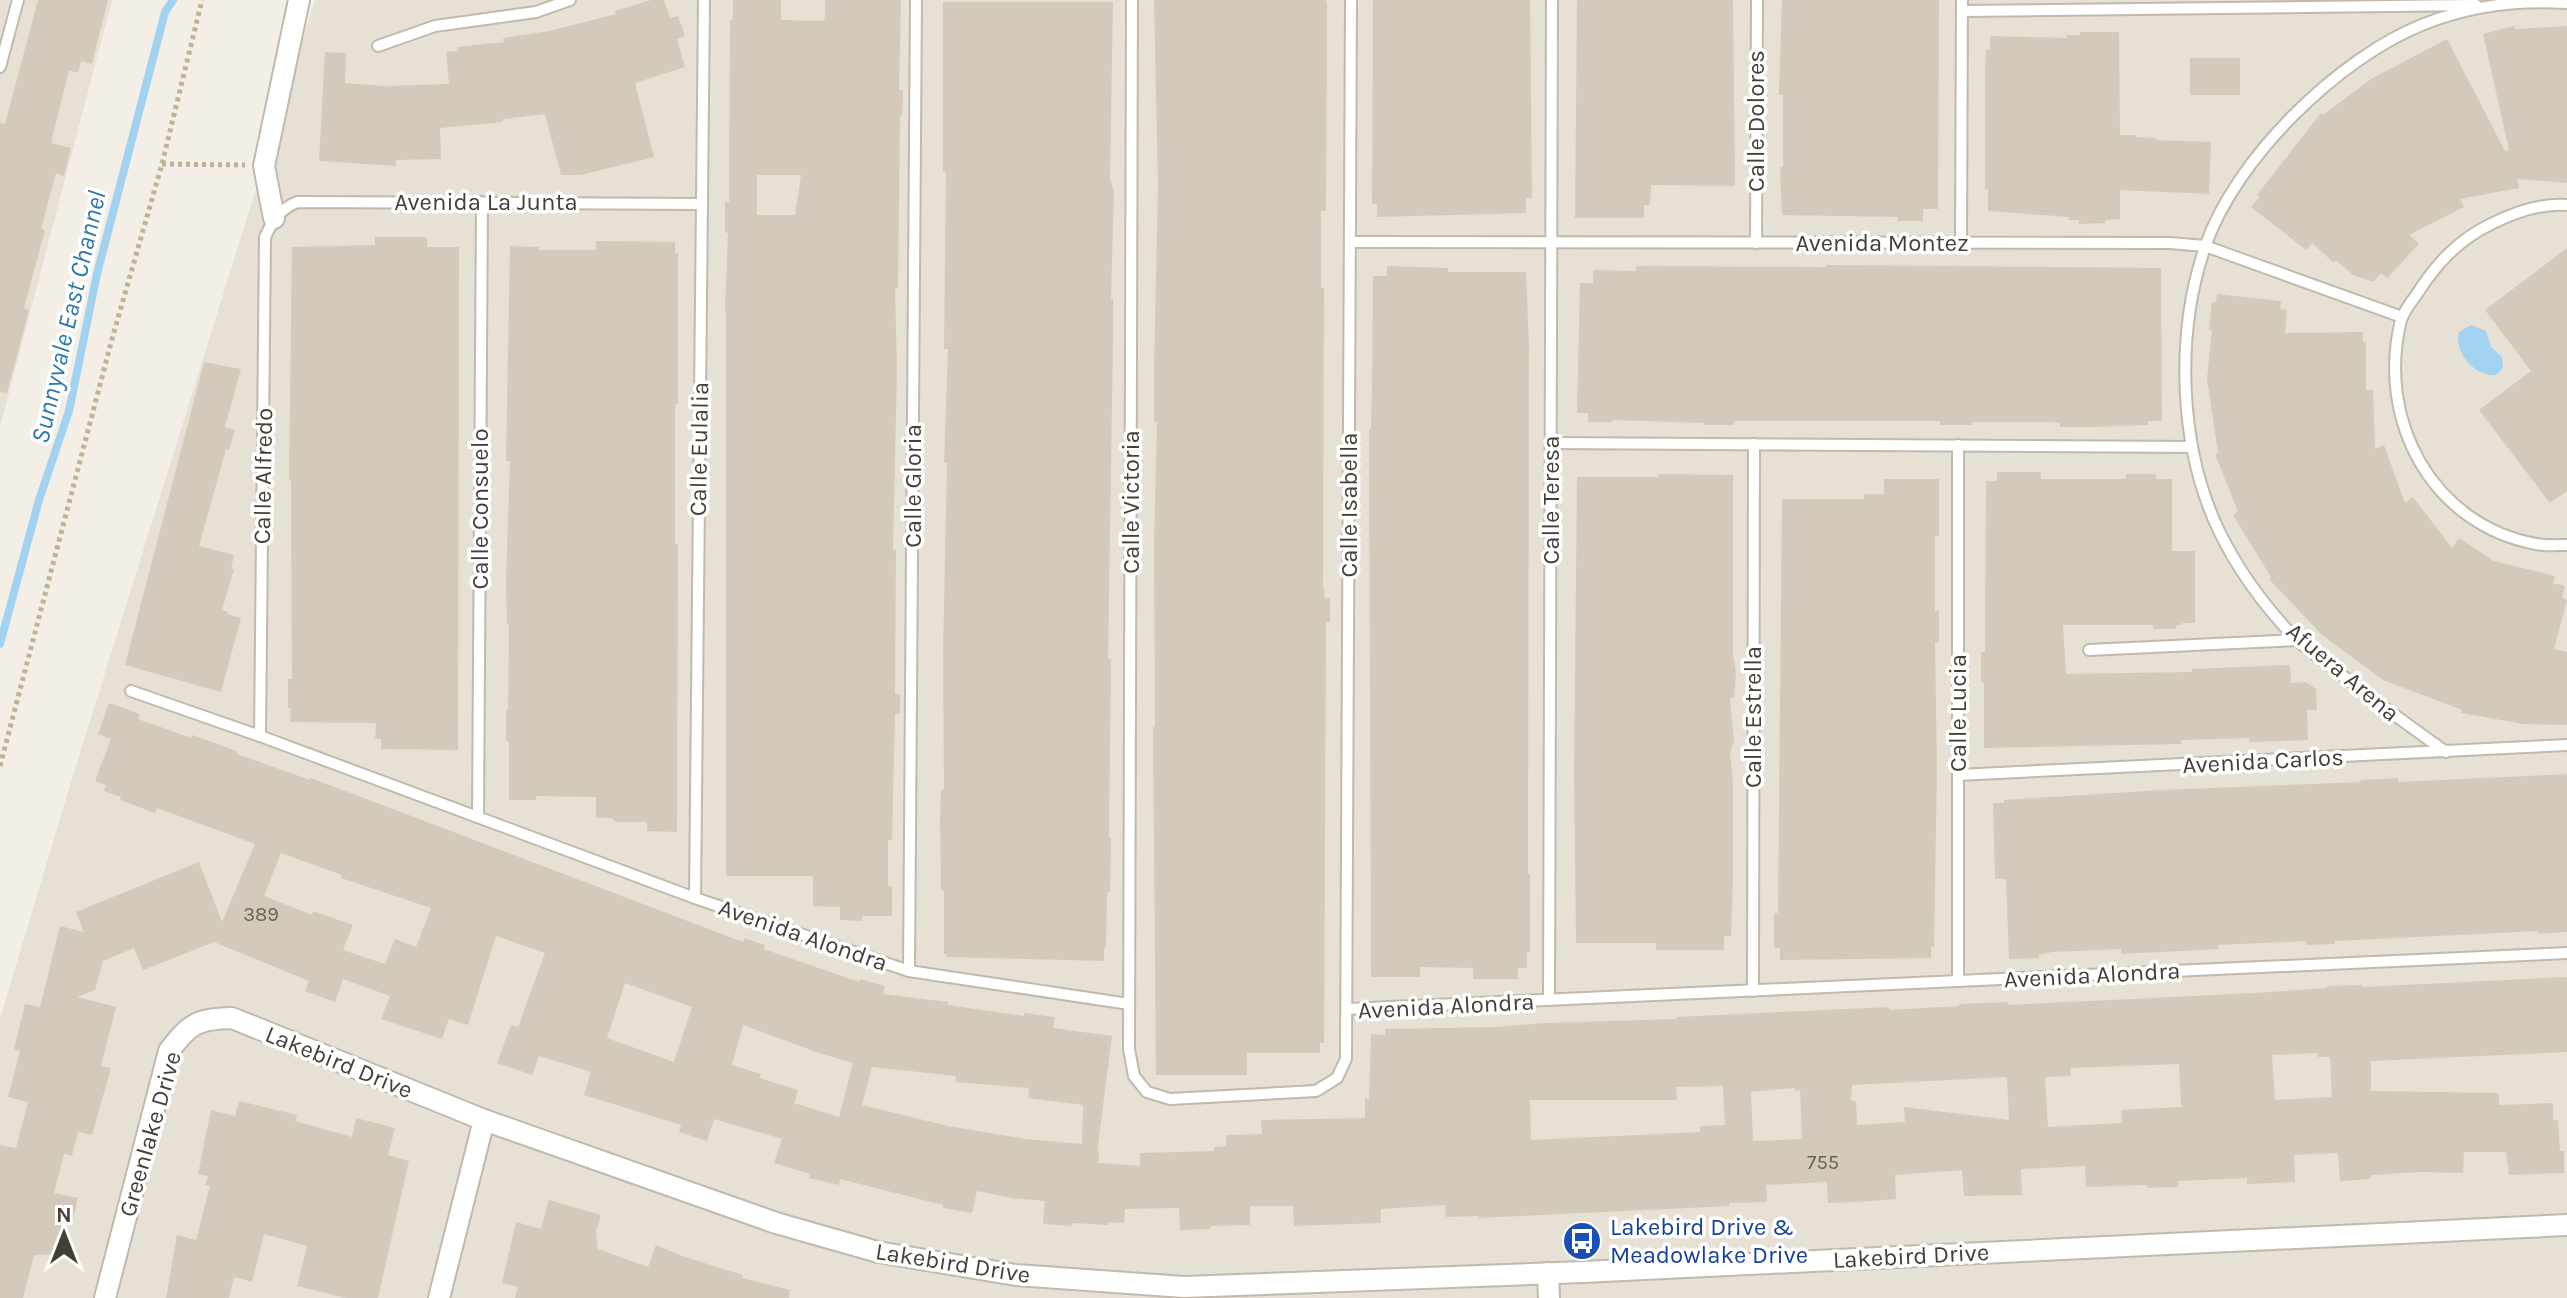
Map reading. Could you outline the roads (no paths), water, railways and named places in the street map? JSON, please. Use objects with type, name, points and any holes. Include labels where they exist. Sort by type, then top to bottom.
[{"type":"street","points":[[274,218],[264,166],[299,0]]},
{"type":"street","name":"Lakebird Drive","points":[[195,1023],[232,1018],[484,1120],[776,1223],[878,1252],[1016,1275],[1184,1287],[2567,1225]]},
{"type":"street","name":"Greenlake Drive","points":[[105,1298],[169,1051],[184,1030],[195,1023]]},
{"type":"street","points":[[439,1298],[484,1120]]},
{"type":"street","points":[[1548,1273],[1549,1298]]},
{"type":"lane","points":[[0,67],[18,0]]},
{"type":"lane","points":[[378,46],[435,26],[536,12],[570,0]]},
{"type":"lane","name":"Calle Eulalia","points":[[695,898],[704,0]]},
{"type":"lane","name":"Calle Gloria","points":[[909,971],[916,0]]},
{"type":"lane","name":"Calle Victoria","points":[[1129,1004],[1132,0]]},
{"type":"lane","name":"Calle Isabella","points":[[1347,1009],[1351,0]]},
{"type":"lane","name":"Calle Teresa","points":[[1549,1000],[1552,0]]},
{"type":"lane","name":"Calle Dolores","points":[[1756,243],[1757,0]]},
{"type":"lane","name":"Afuera Arena","points":[[2446,752],[2382,707],[2297,640],[2244,576],[2219,531],[2200,484],[2191,447],[2186,347],[2192,291],[2205,246],[2229,193],[2293,115],[2323,89],[2392,39],[2425,23],[2489,5],[2567,3]]},
{"type":"lane","points":[[1961,243],[1962,6],[2489,5]]},
{"type":"lane","name":"Avenida La Junta","points":[[274,218],[283,208],[297,202],[702,204]]},
{"type":"lane","name":"Calle Consuelo","points":[[478,817],[482,202]]},
{"type":"lane","points":[[2567,205],[2513,213],[2469,234],[2434,267],[2402,317],[2396,358],[2398,409],[2415,457],[2446,498],[2488,528],[2537,544],[2567,545]]},
{"type":"lane","name":"Calle Alfredo","points":[[260,736],[265,237],[274,218]]},
{"type":"lane","name":"Avenida Montez","points":[[1350,242],[2170,243],[2205,246],[2402,317]]},
{"type":"lane","points":[[1551,443],[2191,447]]},
{"type":"lane","name":"Calle Estrella","points":[[1753,991],[1754,444]]},
{"type":"lane","name":"Calle Lucia","points":[[1958,445],[1958,981]]},
{"type":"lane","points":[[2089,650],[2297,640]]},
{"type":"lane","name":"Avenida Alondra","points":[[131,691],[695,898],[909,971],[1129,1004],[1129,1049],[1134,1076],[1147,1092],[1170,1099],[1316,1091],[1337,1078],[1346,1059],[1347,1009],[2567,953]]},
{"type":"lane","name":"Avenida Carlos","points":[[1958,775],[2567,745]]},
{"type":"water","points":[[2471,325],[2486,331],[2491,347],[2502,357],[2503,368],[2496,375],[2488,375],[2474,368],[2463,355],[2459,332]]},
{"type":"waterway","name":"Sunnyvale East Channel","points":[[0,644],[39,500],[69,411],[97,274],[165,12],[173,0]]},
{"type":"place","name":"Lakebird Drive & Meadowlake Drive","points":[[1582,1241]]}]
